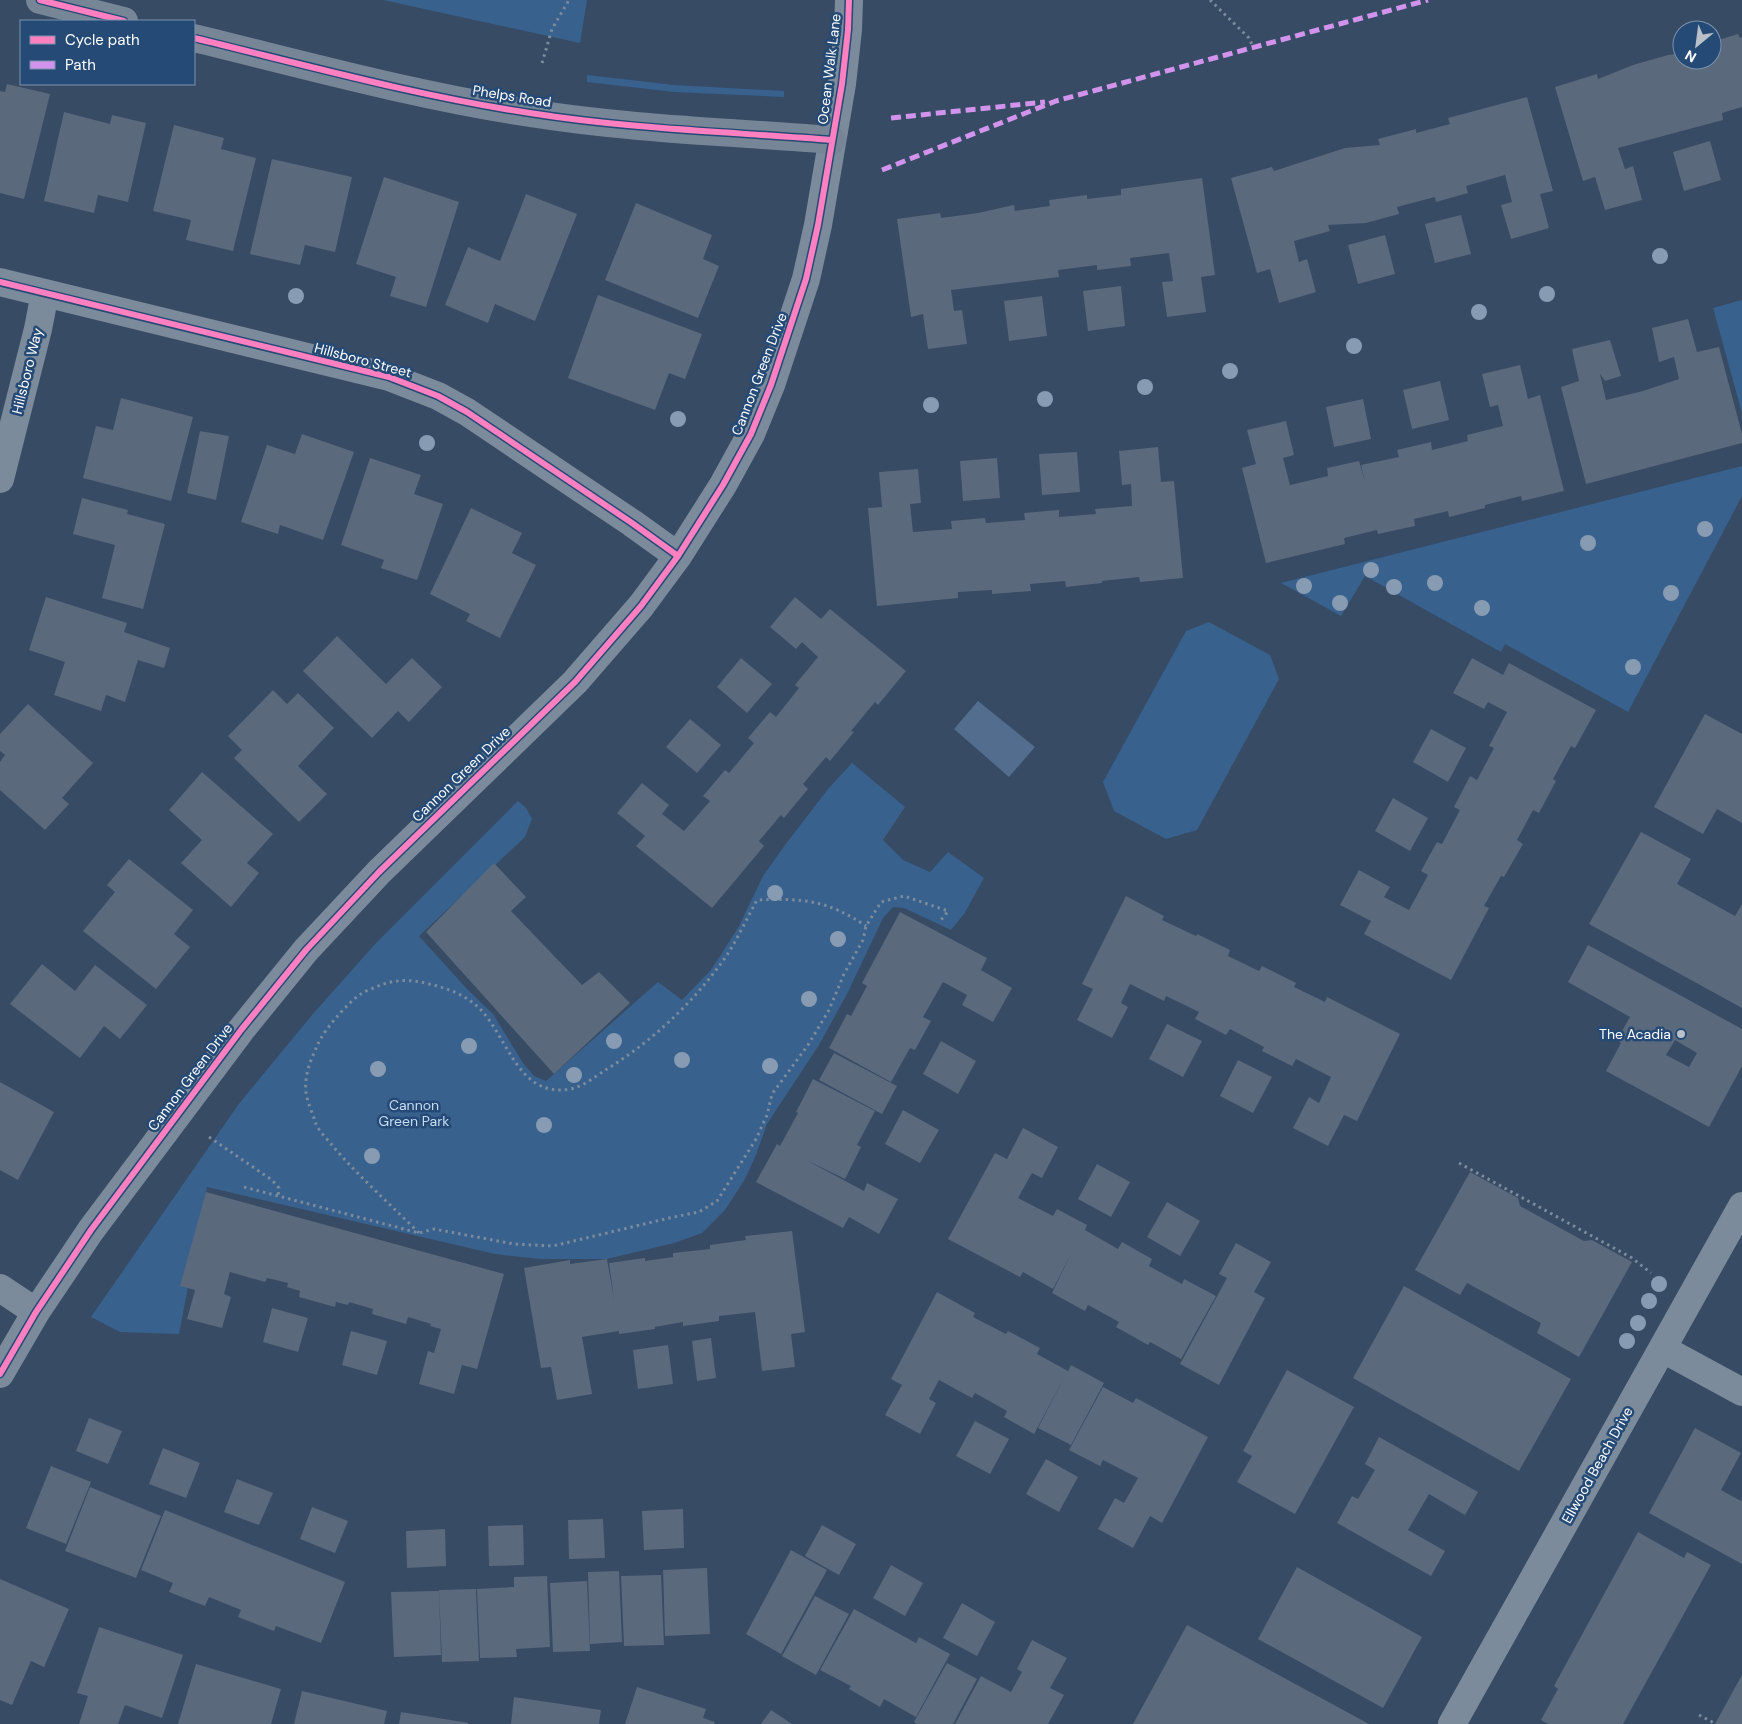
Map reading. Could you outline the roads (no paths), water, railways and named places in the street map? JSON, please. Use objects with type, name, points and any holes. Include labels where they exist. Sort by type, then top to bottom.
[{"type":"street","points":[[40,0],[120,20]]},
{"type":"street","name":"Ocean Walk Lane","points":[[832,140],[842,84],[849,0]]},
{"type":"street","name":"Phelps Road","points":[[195,38],[450,99],[531,114],[648,126],[832,140]]},
{"type":"street","name":"Cannon Green Drive","points":[[0,1374],[36,1312],[91,1230],[241,1030],[306,950],[379,872],[575,682],[641,606],[678,556],[728,476],[751,434],[771,385],[806,279],[818,225],[832,140]]},
{"type":"street","name":"Hillsboro Street","points":[[0,282],[389,377],[438,396],[467,412],[678,556]]},
{"type":"street","name":"Hillsboro Way","points":[[0,478],[38,329],[45,293]]},
{"type":"street","name":"Ellwood Beach Drive","points":[[1452,1724],[1742,1206]]},
{"type":"street","points":[[0,1288],[36,1312]]},
{"type":"street","points":[[1663,1349],[1742,1392]]},
{"type":"place","name":"The Acadia","points":[[1681,1034]]},
{"type":"park label","name":"Cannon Green Park","points":[[414,1114]]}]
